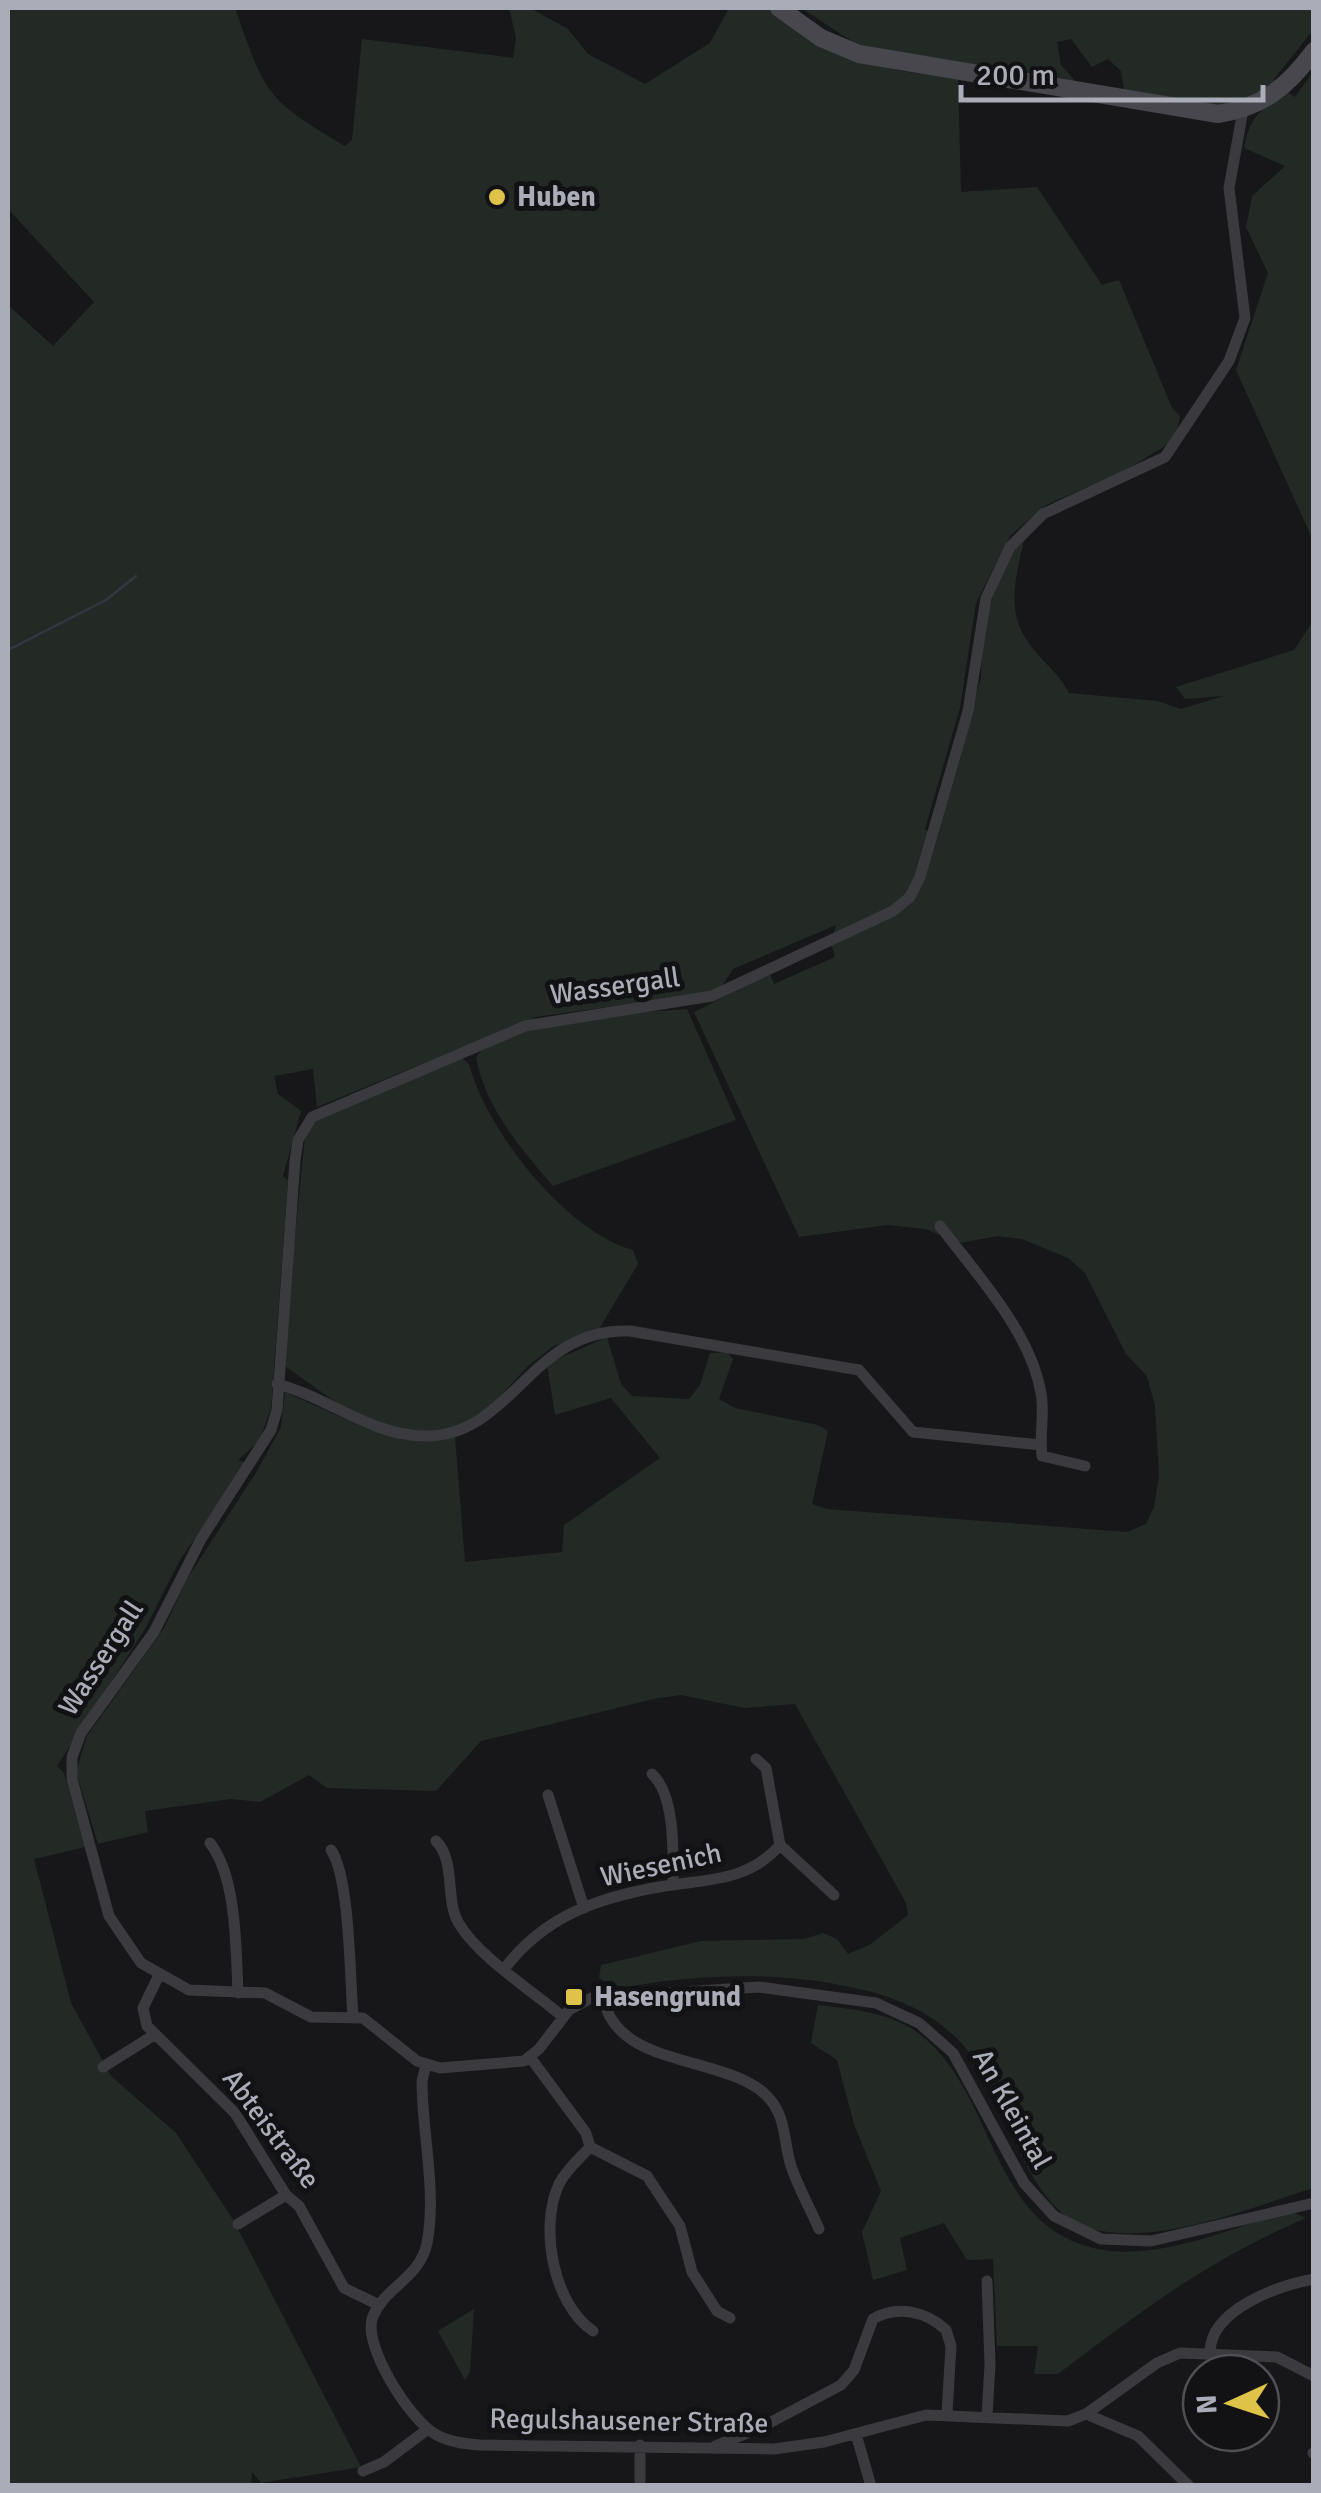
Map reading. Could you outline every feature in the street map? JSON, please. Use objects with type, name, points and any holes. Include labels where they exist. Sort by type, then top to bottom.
[{"type":"street","points":[[779,8],[821,38],[859,54],[1218,114],[1243,110],[1271,96],[1295,76],[1314,50]]},
{"type":"street","name":"Wassergall","points":[[158,1977],[126,1948],[104,1901],[72,1779],[75,1746],[154,1632],[201,1539],[265,1440],[276,1410],[298,1140],[312,1117],[524,1026],[712,996],[893,911],[910,897],[920,877],[968,710],[986,598],[1010,546],[1043,514],[1164,457],[1229,361],[1244,318],[1229,188],[1243,110]]},
{"type":"street","points":[[940,1226],[996,1300],[1033,1366],[1042,1396],[1041,1445],[1046,1458],[1085,1466]]},
{"type":"street","points":[[277,1384],[397,1433],[427,1436],[461,1432],[494,1410],[549,1357],[594,1335],[630,1331],[859,1370],[914,1432],[1041,1445]]},
{"type":"street","points":[[756,1759],[766,1768],[780,1845],[834,1895]]},
{"type":"street","points":[[652,1774],[660,1783],[671,1831],[673,1885]]},
{"type":"street","points":[[548,1795],[584,1908]]},
{"type":"street","points":[[436,1841],[444,1852],[457,1920],[474,1942],[563,2016]]},
{"type":"street","points":[[210,1843],[220,1861],[234,1922],[238,1993]]},
{"type":"street","name":"Wiesenich","points":[[505,1968],[542,1927],[584,1908],[673,1885],[733,1876],[760,1863],[780,1845]]},
{"type":"street","points":[[331,1850],[337,1860],[348,1934],[353,2017]]},
{"type":"street","points":[[103,2067],[154,2035],[142,2014],[158,1977],[189,1990],[273,1995],[311,2018],[353,2017],[372,2023],[426,2066],[511,2064],[530,2057],[579,2002],[603,1997],[612,2019],[636,2040],[690,2064],[718,2069],[766,2094],[787,2132],[792,2167],[819,2229]]},
{"type":"street","name":"An Kleintal","points":[[603,1997],[759,1987],[855,1998],[907,2016],[953,2053],[1038,2200],[1082,2234],[1101,2240],[1151,2242],[1314,2203]]},
{"type":"street","name":"Abteistraße","points":[[154,2035],[235,2114],[286,2195],[299,2206],[344,2288],[379,2306]]},
{"type":"street","points":[[530,2057],[586,2133],[590,2147],[647,2176],[676,2220],[692,2272],[717,2311],[730,2318]]},
{"type":"street","points":[[363,2471],[384,2462],[428,2429],[372,2344],[370,2328],[379,2306],[412,2275],[426,2248],[422,2080],[426,2066]]},
{"type":"street","points":[[590,2147],[558,2186],[551,2224],[560,2285],[575,2316],[593,2330]]},
{"type":"street","points":[[238,2224],[286,2195]]},
{"type":"street","points":[[1210,2351],[1214,2330],[1221,2323],[1268,2294],[1314,2279]]},
{"type":"street","points":[[987,2281],[987,2416]]},
{"type":"street","points":[[715,2446],[760,2428],[841,2384],[854,2370],[873,2319],[887,2313],[920,2314],[946,2330],[951,2346],[946,2414]]},
{"type":"street","name":"Regulshausener Straße","points":[[428,2429],[454,2441],[480,2445],[787,2448],[910,2418],[946,2414],[1060,2421],[1086,2414],[1166,2358],[1210,2351],[1277,2357],[1314,2376]]},
{"type":"street","points":[[1086,2414],[1138,2436],[1188,2486]]},
{"type":"street","points":[[856,2434],[871,2486]]},
{"type":"street","points":[[640,2445],[640,2486]]},
{"type":"shaded area","points":[[8,8],[235,8],[254,60],[271,92],[298,116],[345,146],[352,140],[362,39],[513,58],[516,38],[509,8],[530,8],[568,29],[588,54],[645,84],[710,43],[729,8],[770,8],[836,54],[901,71],[958,79],[961,192],[1037,187],[1102,285],[1119,280],[1172,408],[1180,416],[1175,440],[1124,471],[1046,505],[1010,536],[976,603],[960,708],[925,829],[936,837],[981,677],[983,630],[997,581],[1018,542],[1024,540],[1014,598],[1019,625],[1069,693],[1157,701],[1181,709],[1224,696],[1185,699],[1176,687],[1294,650],[1313,621],[1313,2188],[1174,2229],[1118,2233],[1092,2229],[1070,2219],[1035,2180],[986,2079],[964,2046],[914,2008],[868,1991],[792,1978],[690,1978],[622,1986],[599,1978],[601,1965],[701,1941],[804,1939],[823,1933],[837,1939],[848,1954],[871,1944],[908,1915],[906,1903],[795,1704],[744,1708],[681,1695],[658,1698],[481,1741],[436,1791],[327,1788],[309,1775],[260,1802],[231,1799],[145,1811],[148,1832],[98,1844],[76,1772],[87,1736],[164,1628],[187,1579],[257,1471],[281,1427],[285,1392],[365,1428],[395,1437],[455,1437],[465,1562],[562,1552],[564,1525],[660,1458],[611,1398],[555,1415],[547,1364],[607,1337],[621,1384],[632,1396],[689,1399],[700,1385],[710,1353],[727,1352],[733,1359],[719,1399],[735,1408],[818,1425],[828,1431],[812,1504],[827,1509],[1127,1532],[1146,1524],[1154,1507],[1159,1476],[1155,1406],[1147,1376],[1126,1354],[1085,1273],[1068,1258],[1022,1239],[998,1236],[959,1243],[926,1229],[887,1225],[799,1237],[694,1012],[770,974],[774,984],[835,957],[831,943],[836,925],[733,969],[722,986],[706,993],[536,1017],[317,1107],[313,1069],[274,1076],[278,1094],[301,1111],[283,1176],[288,1180],[271,1409],[259,1441],[238,1460],[246,1463],[180,1560],[145,1629],[57,1766],[64,1773],[85,1847],[34,1859],[71,2003],[111,2076],[176,2133],[234,2221],[361,2467],[261,2483],[252,2472],[251,2484],[239,2485],[8,2485],[8,305],[53,346],[94,302],[8,209]]},
{"type":"shaded area","points":[[801,8],[1313,8],[1314,29],[1274,79],[1274,89],[1235,104],[1201,107],[1125,94],[1121,71],[1108,59],[1092,67],[1071,39],[1057,42],[1061,65],[1076,82],[1050,76],[1047,81],[870,53]]},
{"type":"shaded area","points":[[1313,72],[1313,574],[1312,538],[1236,370],[1268,273],[1246,227],[1252,196],[1285,166],[1244,148],[1253,121],[1287,92],[1295,97]]},
{"type":"shaded area","points":[[687,1009],[736,1120],[553,1186],[496,1110],[476,1058],[489,1044],[540,1026],[606,1015]]},
{"type":"shaded area","points":[[462,1058],[469,1064],[492,1118],[532,1175],[582,1223],[607,1240],[633,1250],[638,1264],[599,1329],[552,1347],[528,1366],[492,1405],[459,1427],[422,1432],[381,1425],[340,1405],[282,1364],[305,1137],[318,1117]]},
{"type":"shaded area","points":[[818,2005],[892,2019],[914,2030],[942,2056],[963,2087],[1016,2190],[1039,2218],[1069,2240],[1110,2251],[1155,2250],[1290,2211],[1306,2218],[1206,2269],[1058,2374],[1034,2374],[1038,2346],[997,2346],[993,2259],[967,2260],[944,2223],[900,2238],[907,2270],[873,2280],[862,2232],[881,2191],[854,2124],[837,2060],[811,2043]]},
{"type":"shaded area","points":[[474,2309],[470,2372],[465,2380],[438,2331]]},
{"type":"waterway","points":[[8,650],[106,600],[136,576]]},
{"type":"place","name":"Huben","points":[[497,197]]},
{"type":"place","name":"Hasengrund","points":[[574,1997]]}]
